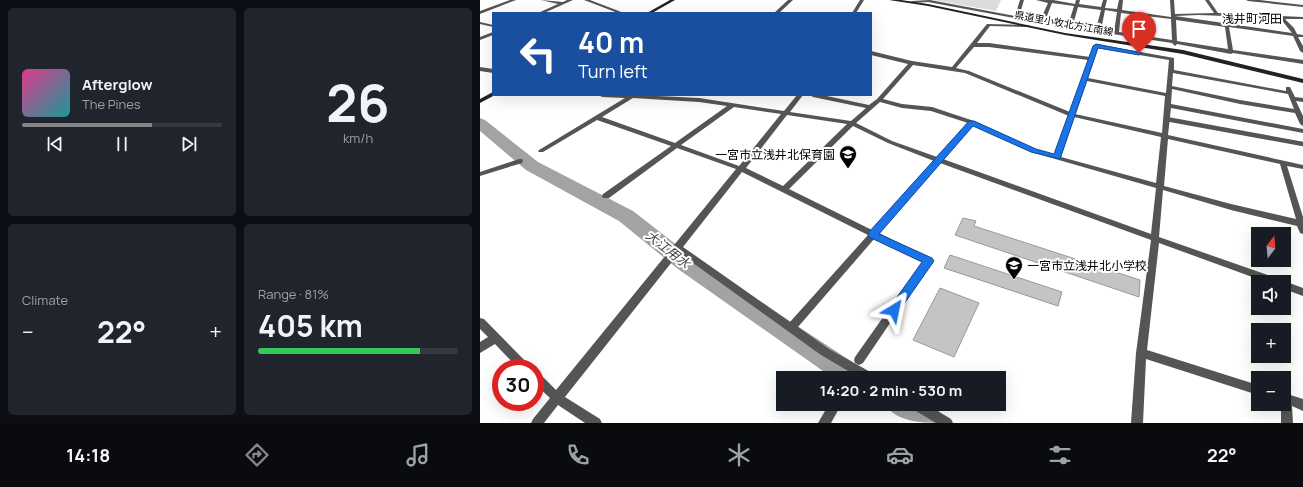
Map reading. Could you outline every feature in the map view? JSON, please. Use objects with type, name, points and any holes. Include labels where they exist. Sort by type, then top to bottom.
[{"type":"main road","points":[[651,12],[673,0]]},
{"type":"main road","name":"県道里小牧北方江南線","points":[[891,0],[912,2],[1028,26],[1204,56],[1303,81]]},
{"type":"main road","points":[[480,101],[492,95]]},
{"type":"street","points":[[480,13],[514,0]]},
{"type":"street","points":[[542,0],[562,4]]},
{"type":"street","points":[[542,12],[571,0]]},
{"type":"street","points":[[586,0],[619,12]]},
{"type":"street","points":[[777,12],[791,0]]},
{"type":"street","points":[[855,12],[862,0]]},
{"type":"street","points":[[1016,17],[1022,0]]},
{"type":"street","points":[[1038,0],[1078,3],[1103,9],[1173,17],[1303,36]]},
{"type":"street","points":[[1098,31],[1105,0]]},
{"type":"street","points":[[1116,34],[1121,0]]},
{"type":"street","points":[[1172,0],[1175,44]]},
{"type":"street","points":[[1206,0],[1217,14]]},
{"type":"street","points":[[1248,0],[1303,6]]},
{"type":"street","points":[[912,2],[928,1],[1175,44],[1303,62]]},
{"type":"street","points":[[1042,22],[1051,1]]},
{"type":"street","points":[[1070,26],[1078,3]]},
{"type":"street","points":[[1173,17],[1217,14],[1303,18]]},
{"type":"street","points":[[1281,17],[1296,35],[1303,51]]},
{"type":"street","points":[[1042,22],[1087,34],[1095,38]]},
{"type":"street","points":[[480,23],[492,26]]},
{"type":"street","points":[[953,69],[989,25],[1028,26]]},
{"type":"street","points":[[1227,26],[1226,33],[1231,52]]},
{"type":"street","points":[[480,39],[492,33]]},
{"type":"street","points":[[973,45],[989,45],[1092,59]]},
{"type":"street","points":[[1057,158],[1096,46],[1172,59],[1164,136],[1161,187],[1141,353],[1137,423]]},
{"type":"street","points":[[872,53],[912,63],[967,72],[1072,115],[1303,167]]},
{"type":"street","points":[[785,189],[852,123],[879,100],[912,63]]},
{"type":"street","points":[[480,68],[492,71]]},
{"type":"street","points":[[1171,71],[1290,93],[1303,100]]},
{"type":"street","points":[[1086,78],[1240,102],[1301,118]]},
{"type":"street","points":[[1290,93],[1301,118]]},
{"type":"street","points":[[541,151],[634,96],[702,97],[733,105],[852,123],[890,142],[1256,275]]},
{"type":"street","points":[[537,423],[799,96]]},
{"type":"street","points":[[817,96],[870,108]]},
{"type":"street","points":[[879,100],[902,106],[932,108],[972,122],[1033,151],[1302,227]]},
{"type":"street","points":[[606,196],[733,105]]},
{"type":"street","points":[[1167,105],[1303,131]]},
{"type":"street","points":[[598,118],[742,169],[785,189],[872,235],[928,261],[858,360]]},
{"type":"street","points":[[791,328],[972,122]]},
{"type":"street","points":[[480,174],[518,161]]},
{"type":"street","points":[[1283,163],[1302,227]]},
{"type":"street","points":[[678,248],[825,352],[858,371]]},
{"type":"street","points":[[1291,288],[1303,292]]},
{"type":"street","points":[[480,322],[516,359]]},
{"type":"street","points":[[480,348],[494,338]]},
{"type":"street","points":[[1141,353],[1251,388]]},
{"type":"street","points":[[544,386],[557,398],[596,423]]},
{"type":"street","points":[[1291,401],[1303,404]]},
{"type":"street","points":[[824,423],[831,411]]},
{"type":"street","points":[[927,411],[947,423]]},
{"type":"street","points":[[1286,411],[1287,423]]},
{"type":"lane","points":[[1166,119],[1303,144]]},
{"type":"shaded area","points":[[933,0],[1001,0],[996,11]]},
{"type":"building","points":[[963,218],[976,221],[974,226],[1140,280],[1139,297],[955,235]]},
{"type":"building","points":[[950,255],[1062,292],[1058,306],[944,268]]},
{"type":"building","points":[[940,288],[979,303],[954,357],[913,340]]},
{"type":"waterway","name":"大江用水","points":[[480,123],[532,166],[626,216],[685,263],[844,371]]},
{"type":"waterway","name":"大江用水","points":[[912,411],[933,423]]},
{"type":"place","name":"一宮市立浅井北保育園","points":[[848,169]]},
{"type":"place","name":"一宮市立浅井北小学校","points":[[1014,280]]},
{"type":"district","name":"浅井町河田","points":[[1252,18]]},
{"type":"route","points":[[894,310],[928,261],[872,235],[972,122],[1033,151],[1057,158],[1096,46],[1139,53]]}]
